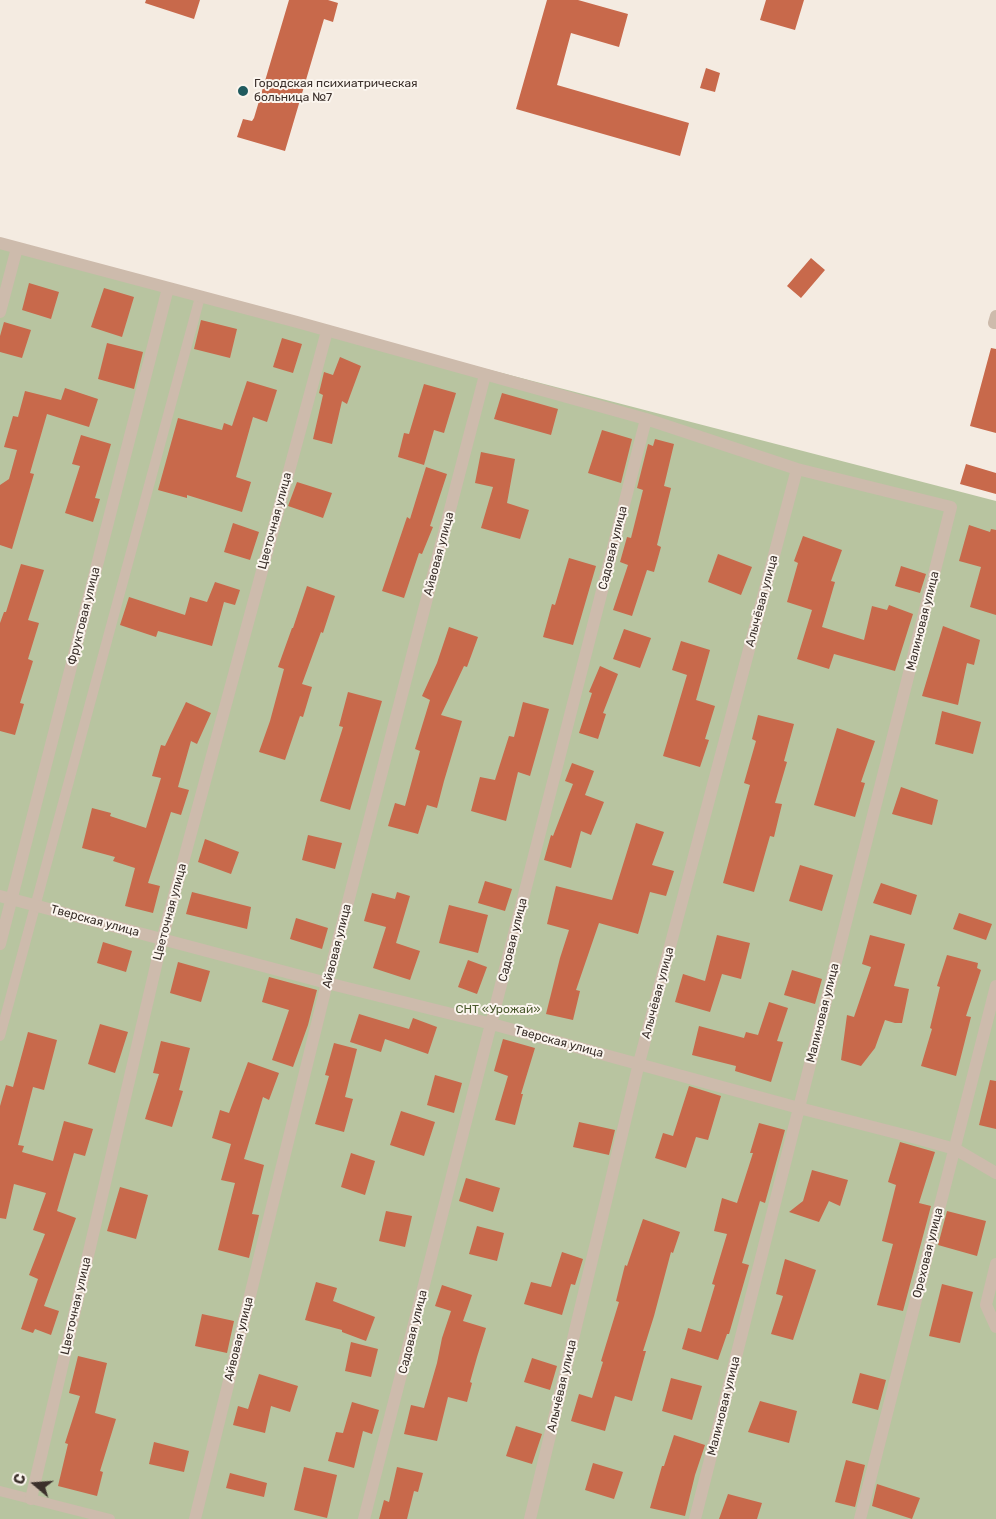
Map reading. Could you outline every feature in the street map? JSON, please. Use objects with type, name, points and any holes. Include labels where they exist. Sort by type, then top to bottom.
[{"type":"street","points":[[0,243],[646,419],[797,469]]},
{"type":"street","points":[[0,312],[17,248]]},
{"type":"street","name":"Фруктовая улица","points":[[0,944],[6,897],[168,288]]},
{"type":"street","name":"Цветочная улица","points":[[31,1499],[162,940],[327,331]]},
{"type":"street","name":"Айвовая улица","points":[[195,1519],[327,983],[485,375]]},
{"type":"street","name":"Садовая улица","points":[[364,1519],[646,419]]},
{"type":"street","name":"Малиновая улица","points":[[695,1519],[951,507],[797,469]]},
{"type":"street","name":"Алычёвая улица","points":[[530,1519],[639,1063],[797,469]]},
{"type":"street","name":"Тверская улица","points":[[6,897],[162,940],[492,1024],[912,1137],[954,1149],[996,1174]]},
{"type":"street","name":"Ореховая улица","points":[[860,1519],[996,986]]},
{"type":"street","points":[[996,1264],[986,1305],[996,1327]]},
{"type":"lane","points":[[0,1036],[200,297]]},
{"type":"lane","points":[[0,1491],[110,1519]]},
{"type":"green space","name":"СНТ «Урожай»","points":[[0,243],[996,501],[996,1519],[0,1519]]},
{"type":"building","points":[[146,0],[200,0],[194,19],[145,3]]},
{"type":"building","points":[[289,0],[328,0],[338,3],[333,22],[324,19],[285,151],[237,137],[243,119],[252,121],[254,118]]},
{"type":"building","points":[[547,0],[578,0],[628,14],[619,47],[571,33],[557,85],[689,123],[680,156],[516,109]]},
{"type":"building","points":[[766,0],[804,0],[795,30],[760,20]]},
{"type":"building","points":[[706,68],[720,73],[715,92],[700,88]]},
{"type":"building","points":[[811,258],[825,270],[801,298],[787,286]]},
{"type":"building","points":[[29,283],[59,292],[51,319],[22,310]]},
{"type":"building","points":[[104,288],[134,297],[122,337],[91,327]]},
{"type":"building","points":[[201,320],[237,329],[230,358],[194,349]]},
{"type":"building","points":[[4,322],[31,330],[22,358],[0,352],[0,336]]},
{"type":"building","points":[[282,338],[302,344],[293,373],[273,367]]},
{"type":"building","points":[[107,343],[143,352],[134,389],[98,379]]},
{"type":"building","points":[[991,348],[996,349],[996,433],[970,426]]},
{"type":"building","points":[[340,357],[361,366],[347,404],[342,401],[332,444],[313,439],[323,395],[319,393],[324,372],[333,375]]},
{"type":"building","points":[[247,381],[277,390],[267,422],[253,417],[236,477],[251,482],[242,512],[187,495],[187,498],[158,490],[178,418],[222,430],[224,423],[232,426]]},
{"type":"building","points":[[424,384],[456,393],[444,433],[434,430],[424,465],[398,457],[404,433],[409,434]]},
{"type":"building","points":[[65,388],[98,399],[89,427],[47,414],[30,473],[34,474],[12,549],[0,545],[0,485],[9,479],[17,450],[4,447],[13,416],[18,417],[25,391],[61,400]]},
{"type":"building","points":[[502,393],[558,409],[551,435],[494,419]]},
{"type":"building","points":[[602,430],[632,439],[621,483],[588,473]]},
{"type":"building","points":[[81,435],[111,444],[95,498],[100,499],[93,522],[65,513],[80,466],[72,464]]},
{"type":"building","points":[[655,439],[674,444],[664,486],[671,488],[657,545],[661,547],[654,572],[647,570],[632,616],[613,610],[628,565],[620,562],[627,537],[631,538],[643,490],[637,488],[648,444],[653,446]]},
{"type":"building","points":[[481,452],[515,459],[507,503],[529,510],[520,539],[481,528],[493,487],[475,483]]},
{"type":"building","points":[[966,464],[996,473],[996,494],[960,484]]},
{"type":"building","points":[[426,467],[447,474],[430,526],[433,527],[422,554],[419,553],[404,598],[382,591],[407,517],[410,519]]},
{"type":"building","points":[[297,482],[332,493],[323,518],[288,506]]},
{"type":"building","points":[[233,523],[259,532],[250,560],[224,552]]},
{"type":"building","points":[[969,525],[990,532],[991,529],[996,530],[996,615],[970,607],[981,567],[959,561]]},
{"type":"building","points":[[803,536],[842,550],[831,581],[835,582],[822,627],[864,640],[872,606],[887,610],[889,605],[913,614],[895,671],[834,654],[829,669],[797,659],[812,610],[787,602],[798,563],[794,561]]},
{"type":"building","points":[[718,554],[752,567],[741,595],[708,582]]},
{"type":"building","points":[[569,558],[596,566],[573,645],[543,637],[552,604],[555,605]]},
{"type":"building","points":[[21,564],[44,570],[28,620],[39,623],[28,659],[33,661],[20,703],[24,704],[15,735],[0,731],[0,623],[4,612],[6,612]]},
{"type":"building","points":[[901,566],[926,574],[920,593],[895,586]]},
{"type":"building","points":[[215,582],[240,590],[235,605],[224,602],[212,646],[158,631],[156,637],[120,625],[129,597],[185,615],[190,597],[207,602]]},
{"type":"building","points":[[307,586],[335,596],[323,633],[321,632],[302,684],[312,687],[303,717],[300,716],[285,760],[259,752],[270,721],[284,669],[278,667]]},
{"type":"building","points":[[943,626],[980,640],[974,665],[967,663],[958,705],[922,696]]},
{"type":"building","points":[[449,627],[478,637],[467,667],[464,666],[441,715],[462,721],[437,808],[427,805],[418,834],[388,826],[395,803],[405,806],[420,751],[415,749],[430,700],[422,696],[437,663]]},
{"type":"building","points":[[624,629],[651,638],[640,668],[613,659]]},
{"type":"building","points":[[681,641],[710,650],[696,700],[715,706],[705,739],[709,740],[700,767],[663,756],[687,675],[672,670]]},
{"type":"building","points":[[600,666],[618,674],[603,713],[606,714],[598,739],[579,733],[592,693],[589,692]]},
{"type":"building","points":[[348,692],[382,701],[350,810],[320,801],[343,727],[339,726]]},
{"type":"building","points":[[186,702],[211,713],[197,744],[191,741],[178,787],[189,790],[181,815],[171,812],[148,883],[160,886],[153,913],[125,906],[135,868],[113,861],[115,857],[82,848],[92,808],[111,813],[110,816],[146,828],[161,778],[152,776],[161,745],[165,746]]},
{"type":"building","points":[[523,702],[549,709],[530,776],[518,772],[506,821],[471,811],[480,777],[495,780],[509,736],[514,737]]},
{"type":"building","points":[[942,711],[981,722],[973,754],[935,744]]},
{"type":"building","points":[[758,715],[794,724],[784,761],[787,762],[775,803],[782,804],[774,837],[770,836],[754,892],[723,883],[750,785],[744,783],[756,741],[752,739]]},
{"type":"building","points":[[837,728],[875,741],[861,782],[865,783],[855,817],[814,805]]},
{"type":"building","points":[[572,763],[594,771],[585,795],[604,802],[591,835],[581,831],[571,868],[544,860],[551,835],[553,836],[573,784],[565,781]]},
{"type":"building","points":[[901,787],[938,800],[932,825],[892,814]]},
{"type":"building","points":[[636,823],[664,832],[652,865],[674,871],[666,896],[650,892],[638,934],[599,923],[576,990],[580,991],[573,1020],[546,1014],[569,930],[547,924],[556,886],[612,900]]},
{"type":"building","points":[[308,835],[342,843],[335,869],[302,860]]},
{"type":"building","points":[[205,839],[239,852],[231,874],[198,862]]},
{"type":"building","points":[[800,865],[833,875],[822,911],[789,901]]},
{"type":"building","points":[[485,881],[512,889],[505,911],[478,903]]},
{"type":"building","points":[[881,883],[917,895],[911,915],[873,903]]},
{"type":"building","points":[[192,892],[251,907],[247,929],[186,914]]},
{"type":"building","points":[[397,892],[410,896],[396,943],[420,951],[410,980],[373,968],[386,927],[364,921],[372,893],[395,899]]},
{"type":"building","points":[[449,905],[488,915],[478,953],[439,943]]},
{"type":"building","points":[[959,913],[992,924],[986,940],[953,929]]},
{"type":"building","points":[[296,918],[328,928],[322,949],[290,939]]},
{"type":"building","points":[[717,935],[750,943],[741,979],[722,974],[710,1012],[675,1002],[683,974],[705,981]]},
{"type":"building","points":[[870,935],[905,944],[894,986],[909,989],[902,1023],[885,1020],[875,1048],[861,1066],[841,1060],[847,1015],[854,1017],[871,967],[862,964]]},
{"type":"building","points":[[103,942],[132,951],[126,972],[97,963]]},
{"type":"building","points":[[947,955],[978,963],[977,968],[981,970],[966,1016],[971,1017],[956,1076],[921,1066],[932,1029],[930,1028],[940,987],[937,986]]},
{"type":"building","points":[[468,960],[487,967],[477,994],[458,987]]},
{"type":"building","points":[[178,962],[210,971],[201,1002],[170,993]]},
{"type":"building","points":[[792,970],[822,979],[815,1004],[784,995]]},
{"type":"building","points":[[269,977],[317,990],[308,1025],[293,1067],[272,1060],[289,1010],[262,1002]]},
{"type":"building","points":[[769,1002],[788,1008],[777,1041],[783,1042],[771,1082],[735,1071],[736,1066],[692,1055],[699,1026],[744,1038],[746,1032],[758,1035]]},
{"type":"building","points":[[359,1014],[409,1029],[413,1018],[437,1027],[428,1054],[385,1039],[381,1052],[350,1042]]},
{"type":"building","points":[[100,1024],[128,1032],[115,1073],[88,1064]]},
{"type":"building","points":[[28,1032],[57,1040],[44,1090],[33,1087],[18,1145],[24,1146],[22,1152],[53,1161],[64,1121],[93,1129],[85,1156],[74,1153],[57,1211],[76,1218],[44,1306],[59,1311],[51,1335],[35,1329],[33,1333],[21,1329],[38,1279],[29,1275],[45,1234],[33,1230],[46,1193],[14,1184],[6,1219],[0,1218],[0,1106],[6,1085],[13,1087]]},
{"type":"building","points":[[503,1039],[535,1048],[521,1094],[523,1094],[515,1125],[495,1120],[508,1076],[494,1071]]},
{"type":"building","points":[[161,1041],[190,1048],[179,1090],[183,1091],[172,1127],[145,1119],[159,1074],[153,1073]]},
{"type":"building","points":[[334,1043],[357,1049],[345,1097],[353,1099],[344,1132],[315,1124],[329,1076],[325,1075]]},
{"type":"building","points":[[248,1062],[279,1073],[269,1100],[263,1097],[244,1159],[264,1165],[252,1214],[259,1215],[249,1258],[218,1250],[235,1183],[221,1180],[231,1144],[212,1138],[220,1110],[229,1113]]},
{"type":"building","points":[[435,1075],[462,1083],[454,1113],[427,1105]]},
{"type":"building","points":[[990,1080],[996,1081],[996,1129],[979,1125]]},
{"type":"building","points":[[689,1086],[721,1096],[708,1140],[696,1137],[686,1168],[655,1158],[663,1133],[673,1136]]},
{"type":"building","points":[[401,1111],[435,1122],[424,1156],[390,1145]]},
{"type":"building","points":[[579,1122],[615,1130],[609,1155],[573,1147]]},
{"type":"building","points":[[759,1123],[785,1130],[765,1203],[760,1201],[742,1263],[749,1265],[729,1334],[727,1334],[718,1360],[682,1349],[688,1328],[701,1332],[715,1285],[712,1284],[727,1234],[714,1231],[722,1198],[737,1203],[753,1153],[750,1153]]},
{"type":"building","points":[[900,1142],[935,1152],[919,1203],[931,1206],[903,1311],[877,1305],[893,1244],[882,1241],[896,1185],[888,1182]]},
{"type":"building","points":[[351,1153],[375,1161],[365,1195],[341,1187]]},
{"type":"building","points":[[812,1170],[848,1180],[840,1206],[829,1201],[819,1222],[789,1212],[803,1201]]},
{"type":"building","points":[[466,1178],[500,1188],[493,1212],[459,1201]]},
{"type":"building","points":[[120,1187],[148,1195],[136,1239],[107,1231]]},
{"type":"building","points":[[386,1211],[412,1216],[405,1247],[379,1241]]},
{"type":"building","points":[[947,1211],[986,1221],[977,1256],[938,1245]]},
{"type":"building","points":[[643,1219],[680,1232],[673,1253],[671,1252],[643,1351],[646,1351],[632,1401],[615,1396],[605,1431],[571,1421],[579,1394],[592,1398],[619,1302],[616,1301],[625,1265],[627,1266]]},
{"type":"building","points":[[477,1226],[504,1233],[497,1261],[469,1254]]},
{"type":"building","points":[[562,1252],[583,1259],[575,1285],[571,1284],[562,1315],[524,1304],[531,1282],[551,1287]]},
{"type":"building","points":[[785,1259],[816,1270],[793,1340],[771,1334],[783,1296],[776,1294]]},
{"type":"building","points":[[316,1282],[337,1288],[333,1301],[375,1317],[366,1341],[342,1332],[342,1330],[305,1320]]},
{"type":"building","points":[[942,1284],[973,1292],[960,1343],[929,1336]]},
{"type":"building","points":[[442,1285],[472,1295],[463,1321],[486,1328],[470,1382],[472,1383],[467,1402],[448,1397],[437,1441],[404,1434],[411,1405],[424,1408],[451,1311],[435,1306]]},
{"type":"building","points":[[202,1314],[234,1321],[227,1353],[195,1346]]},
{"type":"building","points":[[351,1342],[378,1349],[371,1377],[345,1371]]},
{"type":"building","points":[[78,1356],[107,1363],[95,1413],[116,1419],[100,1471],[103,1472],[97,1496],[58,1486],[68,1444],[65,1443],[80,1396],[69,1393]]},
{"type":"building","points":[[532,1358],[557,1366],[550,1390],[524,1382]]},
{"type":"building","points":[[860,1373],[886,1380],[878,1410],[852,1403]]},
{"type":"building","points":[[259,1374],[298,1386],[290,1412],[271,1406],[265,1433],[233,1425],[238,1406],[248,1409]]},
{"type":"building","points":[[671,1378],[702,1386],[692,1420],[662,1411]]},
{"type":"building","points":[[760,1401],[797,1411],[789,1443],[748,1432]]},
{"type":"building","points":[[352,1402],[379,1410],[372,1434],[363,1431],[354,1468],[328,1461],[336,1432],[343,1433]]},
{"type":"building","points":[[516,1426],[542,1434],[532,1464],[506,1456]]},
{"type":"building","points":[[674,1435],[705,1445],[685,1516],[650,1508],[662,1466],[664,1466]]},
{"type":"building","points":[[154,1442],[189,1451],[184,1472],[149,1464]]},
{"type":"building","points":[[846,1460],[865,1465],[855,1507],[835,1502]]},
{"type":"building","points":[[593,1463],[623,1472],[614,1499],[585,1490]]},
{"type":"building","points":[[304,1467],[337,1475],[327,1518],[294,1510]]},
{"type":"building","points":[[397,1467],[423,1473],[418,1492],[414,1491],[407,1519],[379,1519],[384,1500],[389,1502]]},
{"type":"building","points":[[230,1473],[267,1483],[264,1497],[226,1488]]},
{"type":"building","points":[[877,1484],[920,1498],[912,1519],[872,1506]]},
{"type":"building","points":[[728,1494],[762,1503],[757,1519],[719,1519]]},
{"type":"place","name":"Городская психиатрическая больница №7","points":[[243,91]]}]
